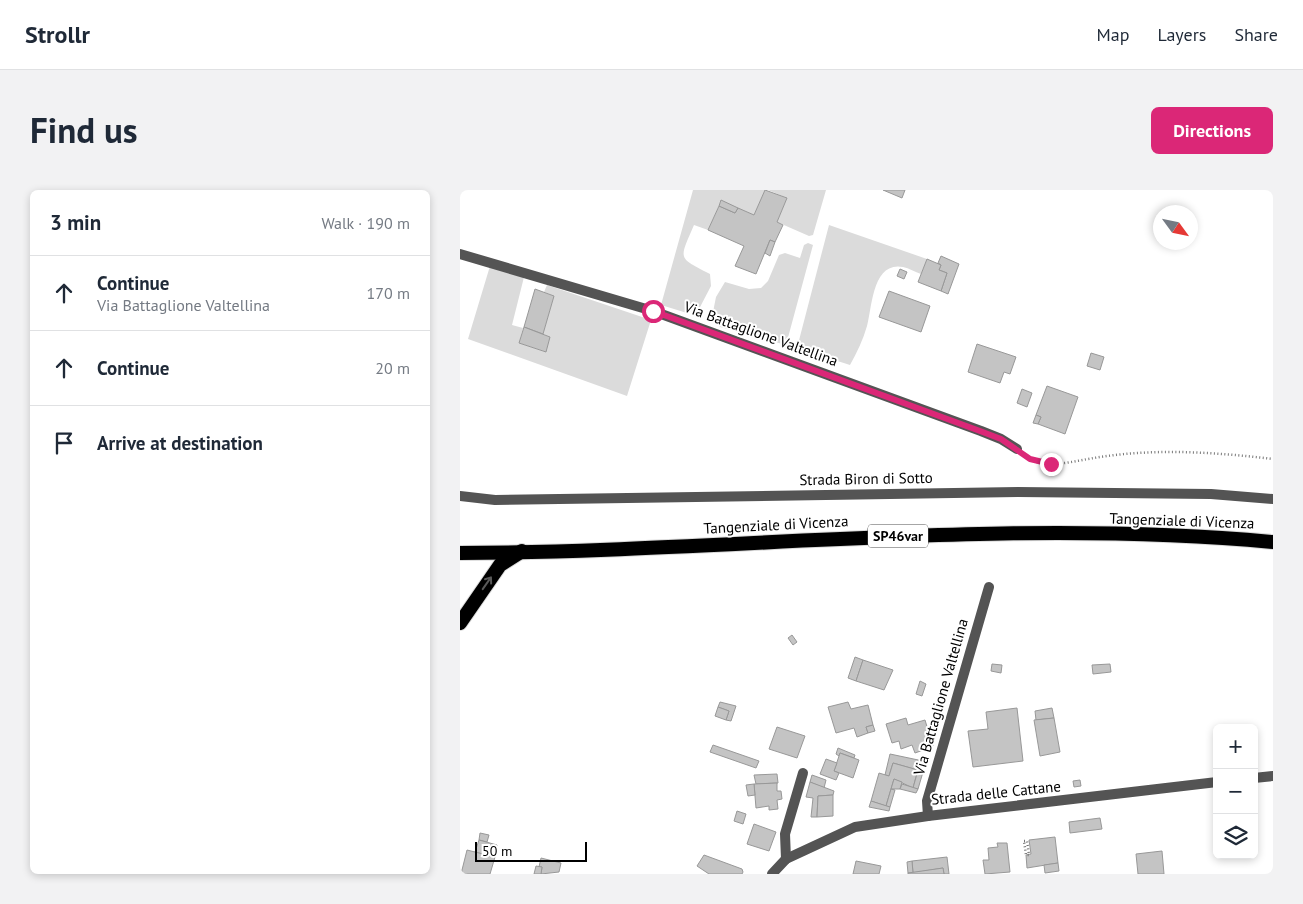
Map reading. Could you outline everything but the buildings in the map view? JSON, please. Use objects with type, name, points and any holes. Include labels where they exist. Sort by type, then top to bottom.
[{"type":"highway","name":"Tangenziale di Vicenza","points":[[460,553],[967,533],[1215,536],[1273,542]]},
{"type":"highway","points":[[460,623],[500,565],[523,551]]},
{"type":"street","name":"Via Battaglione Valtellina","points":[[460,254],[653,311],[980,431],[1001,439],[1017,449]]},
{"type":"street","name":"Strada Biron di Sotto","points":[[460,496],[495,500],[1018,492],[1211,494],[1273,499]]},
{"type":"street","name":"Via Battaglione Valtellina","points":[[928,816],[927,801],[989,587]]},
{"type":"street","points":[[786,859],[786,834],[803,773]]},
{"type":"street","points":[[1258,778],[1273,776]]},
{"type":"street","name":"Strada delle Cattane","points":[[772,874],[786,859],[855,827],[928,816],[1213,782]]},
{"type":"path","points":[[1017,449],[1030,459],[1051,464],[1112,455],[1169,452],[1236,454],[1273,459]]},
{"type":"path","points":[[1024,841],[1027,841],[1028,854],[1026,855],[1024,841]]},
{"type":"shaded area","points":[[693,190],[765,190],[754,215],[721,201],[708,230],[694,225],[684,251],[684,256],[691,264],[710,274],[711,286],[699,309],[687,313],[661,305]]},
{"type":"shaded area","points":[[768,190],[826,190],[813,235],[809,236],[777,222],[787,198]]},
{"type":"shaded area","points":[[829,225],[927,259],[921,274],[903,267],[893,267],[885,271],[879,279],[872,298],[869,318],[860,346],[850,365],[797,348]]},
{"type":"shaded area","points":[[808,243],[813,245],[786,345],[720,327],[712,317],[716,297],[725,282],[749,289],[761,288],[768,281],[779,255],[785,253],[800,258],[804,245]]},
{"type":"shaded area","points":[[490,266],[524,277],[512,325],[523,328],[519,343],[545,352],[550,337],[543,334],[554,296],[544,292],[547,285],[651,320],[627,396],[468,339]]},
{"type":"route","points":[[653,311],[1001,439],[1030,459],[1051,464]]}]
